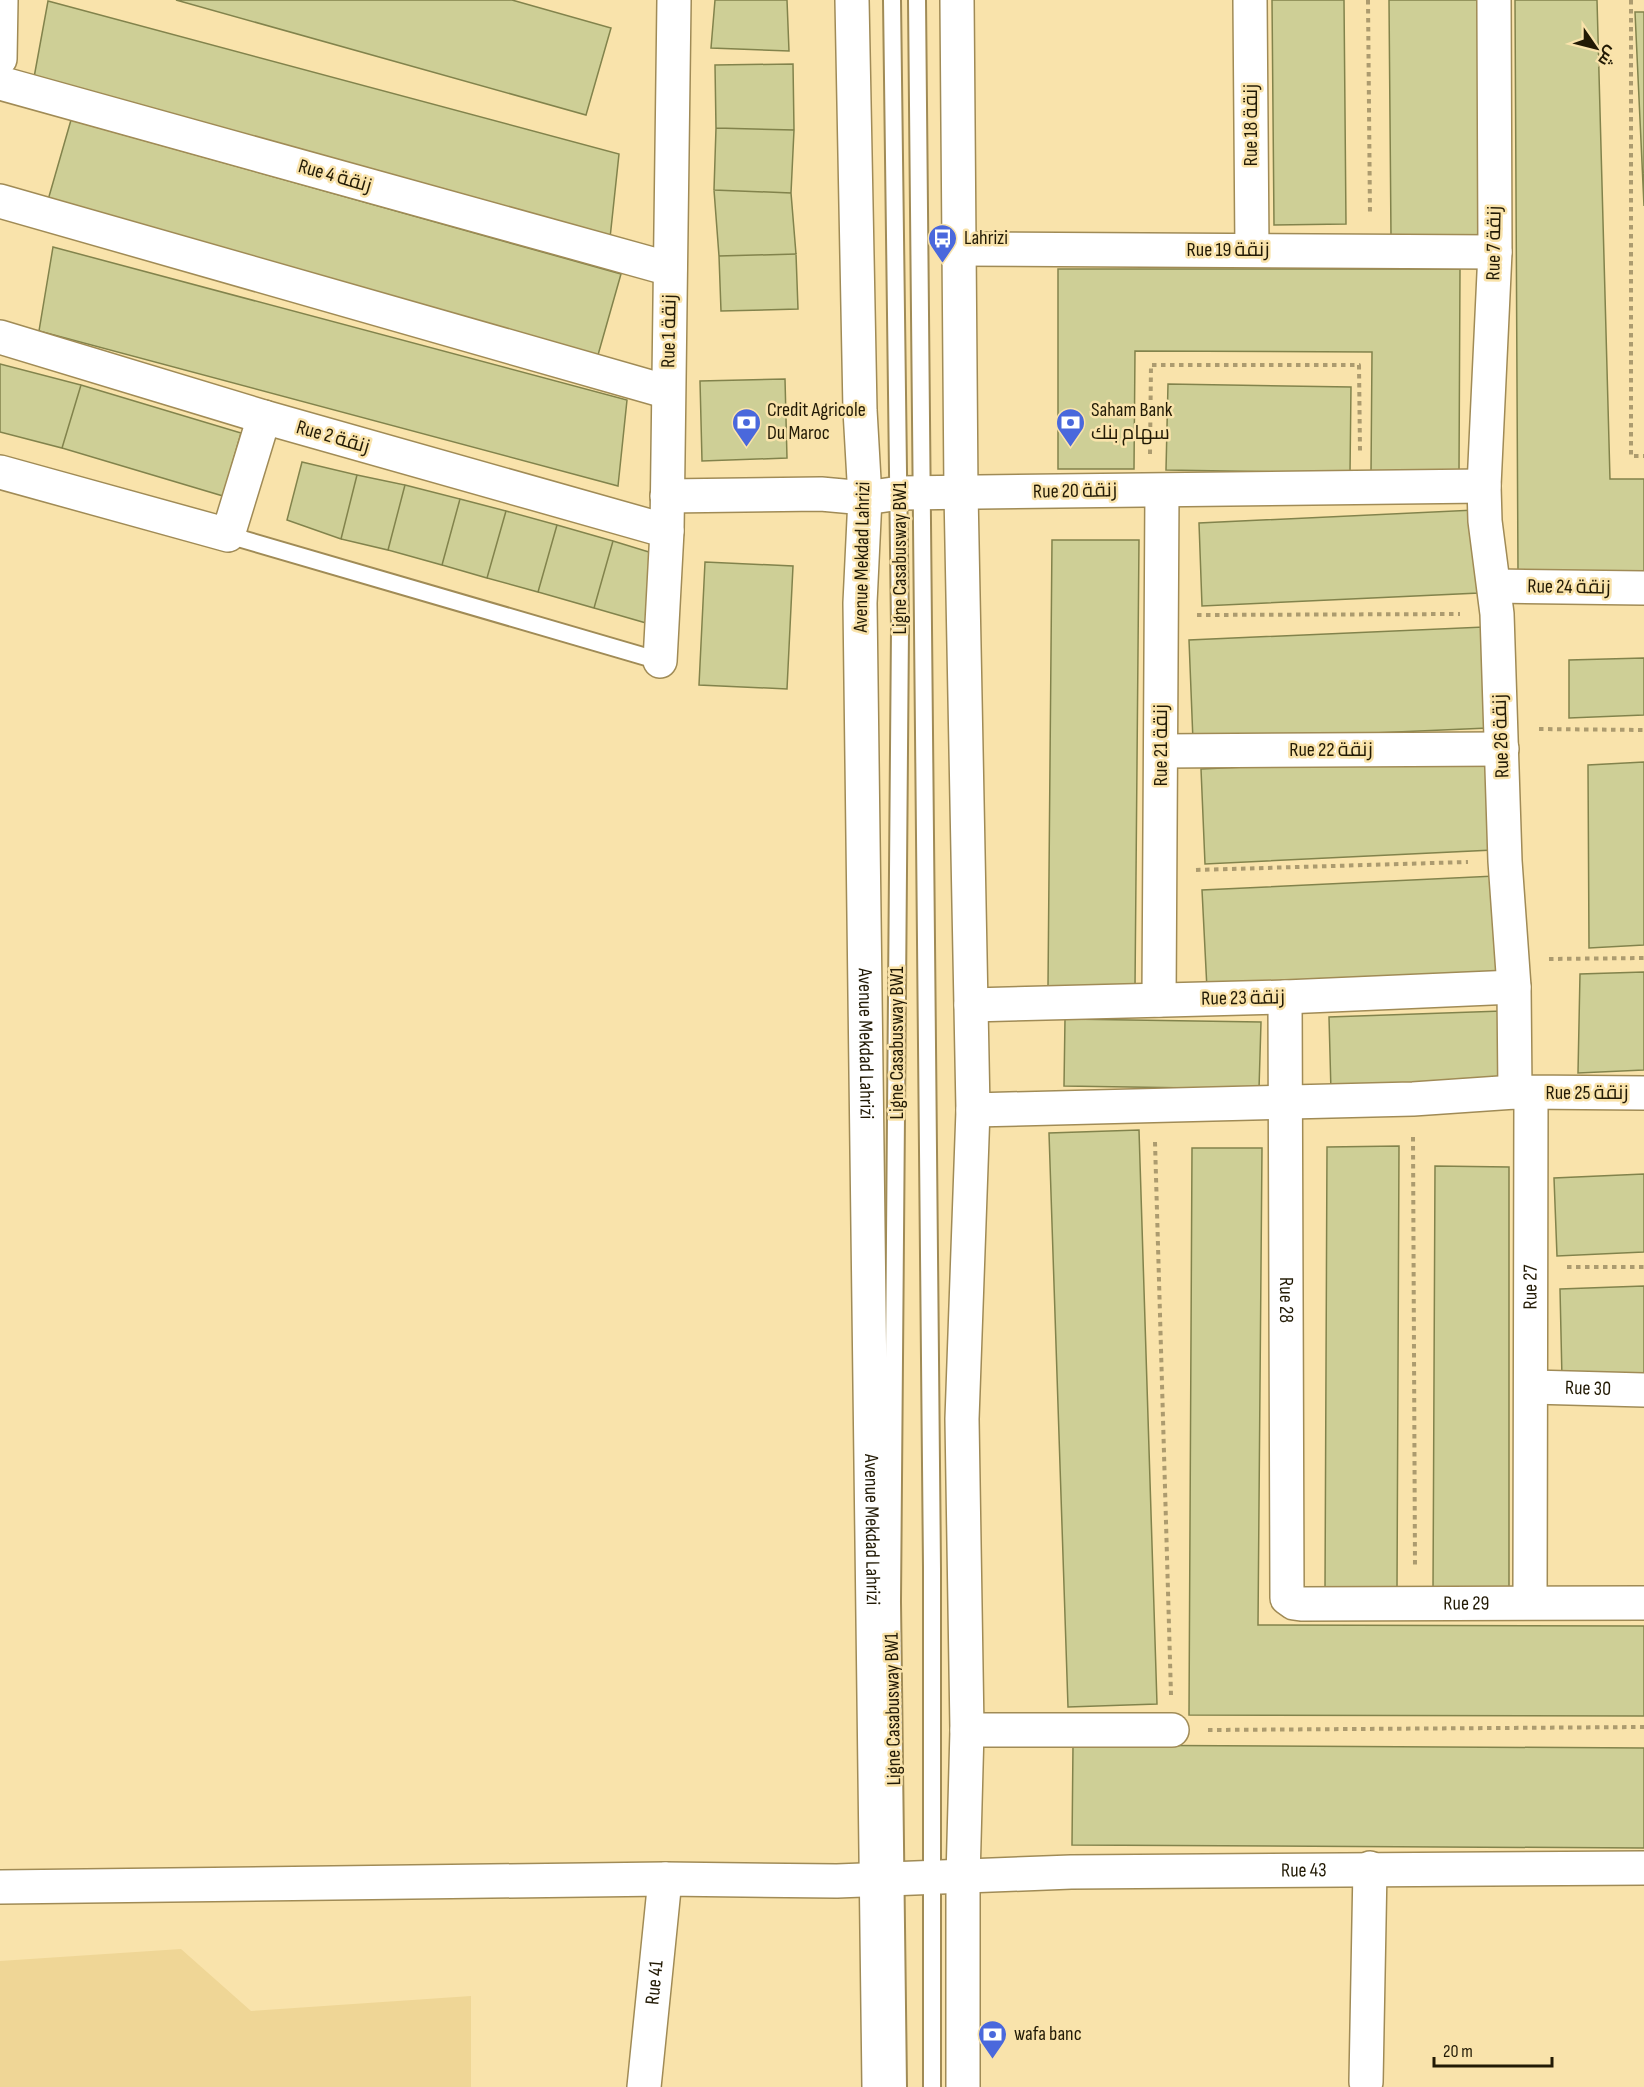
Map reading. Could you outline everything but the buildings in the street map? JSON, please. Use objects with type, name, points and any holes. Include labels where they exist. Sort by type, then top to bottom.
[{"type":"street","points":[[0,59],[2,0]]},
{"type":"street","name":"Rue 1 زنقة","points":[[660,661],[667,531],[672,0]]},
{"type":"street","name":"Avenue Mekdad Lahrizi","points":[[852,0],[860,410],[865,498],[861,627],[885,1879],[878,1952],[879,2087]]},
{"type":"street","points":[[957,0],[961,249],[961,492],[973,1110],[962,1419],[967,1730],[948,1878],[963,2087]]},
{"type":"street","name":"Rue 18 زنقة","points":[[1251,0],[1252,250]]},
{"type":"street","name":"Rue 7 زنقة","points":[[1484,486],[1495,252],[1494,0]]},
{"type":"street","name":"Rue 4 زنقة","points":[[0,83],[670,269]]},
{"type":"street","points":[[0,201],[668,392]]},
{"type":"street","name":"Rue 19 زنقة","points":[[961,249],[1495,252]]},
{"type":"street","name":"Rue 2 زنقة","points":[[0,338],[264,417],[667,531]]},
{"type":"street","points":[[0,472],[228,535],[264,417]]},
{"type":"street","name":"Rue 20 زنقة","points":[[667,496],[821,494],[865,498],[911,493],[961,492],[1484,486]]},
{"type":"street","name":"Rue 26 زنقة","points":[[1484,486],[1485,521],[1496,600],[1504,861],[1513,973]]},
{"type":"street","name":"Rue 21 زنقة","points":[[1156,490],[1162,615],[1159,1000]]},
{"type":"street","name":"Rue 24 زنقة","points":[[1496,600],[1644,588]]},
{"type":"street","name":"Rue 22 زنقة","points":[[1161,751],[1502,739]]},
{"type":"street","name":"Rue 23 زنقة","points":[[971,1005],[1286,997],[1513,973]]},
{"type":"street","name":"Rue 27","points":[[1513,973],[1523,1093],[1531,1266],[1530,1602]]},
{"type":"street","name":"Rue 28","points":[[1286,997],[1285,1595],[1290,1601]]},
{"type":"street","name":"Rue 25 زنقة","points":[[973,1110],[1413,1099],[1523,1093],[1644,1093]]},
{"type":"street","name":"Rue 30","points":[[1532,1387],[1644,1390]]},
{"type":"street","name":"Rue 29","points":[[1290,1601],[1301,1604],[1644,1603]]},
{"type":"street","points":[[967,1730],[1172,1730]]},
{"type":"street","points":[[1366,2082],[1370,1868]]},
{"type":"street","name":"Rue 43","points":[[0,1887],[665,1879],[885,1879],[1071,1872],[1370,1868],[1644,1868]]},
{"type":"street","name":"Rue 41","points":[[644,2087],[665,1879]]},
{"type":"lane","name":"Ligne Casabusway BW1","points":[[892,0],[911,493],[932,1556],[948,1878],[932,2087]]},
{"type":"lane","name":"Ligne Casabusway BW1","points":[[897,2087],[885,1879],[911,493],[917,0]]},
{"type":"lane","points":[[228,535],[660,661]]},
{"type":"path","points":[[1368,0],[1371,251]]},
{"type":"path","points":[[1631,0],[1630,456],[1644,456]]},
{"type":"path","points":[[1156,490],[1150,365],[1359,365],[1360,488]]},
{"type":"path","points":[[1162,615],[1496,600]]},
{"type":"path","points":[[1502,739],[1644,730]]},
{"type":"path","points":[[1160,871],[1504,861]]},
{"type":"path","points":[[1513,973],[1644,958]]},
{"type":"path","points":[[1413,1099],[1415,1604]]},
{"type":"path","points":[[1154,1105],[1172,1730],[1644,1727]]},
{"type":"path","points":[[1531,1266],[1644,1267]]},
{"type":"shaded area","points":[[181,1949],[251,2011],[471,1996],[471,2087],[0,2087],[0,1961]]},
{"type":"place","name":"Lahrizi","points":[[943,264]]},
{"type":"place","name":"Credit Agricole Du Maroc","points":[[746,448]]},
{"type":"place","name":"Saham Bank سهام بنك","points":[[1070,448]]},
{"type":"place","name":"wafa banc","points":[[993,2060]]}]
